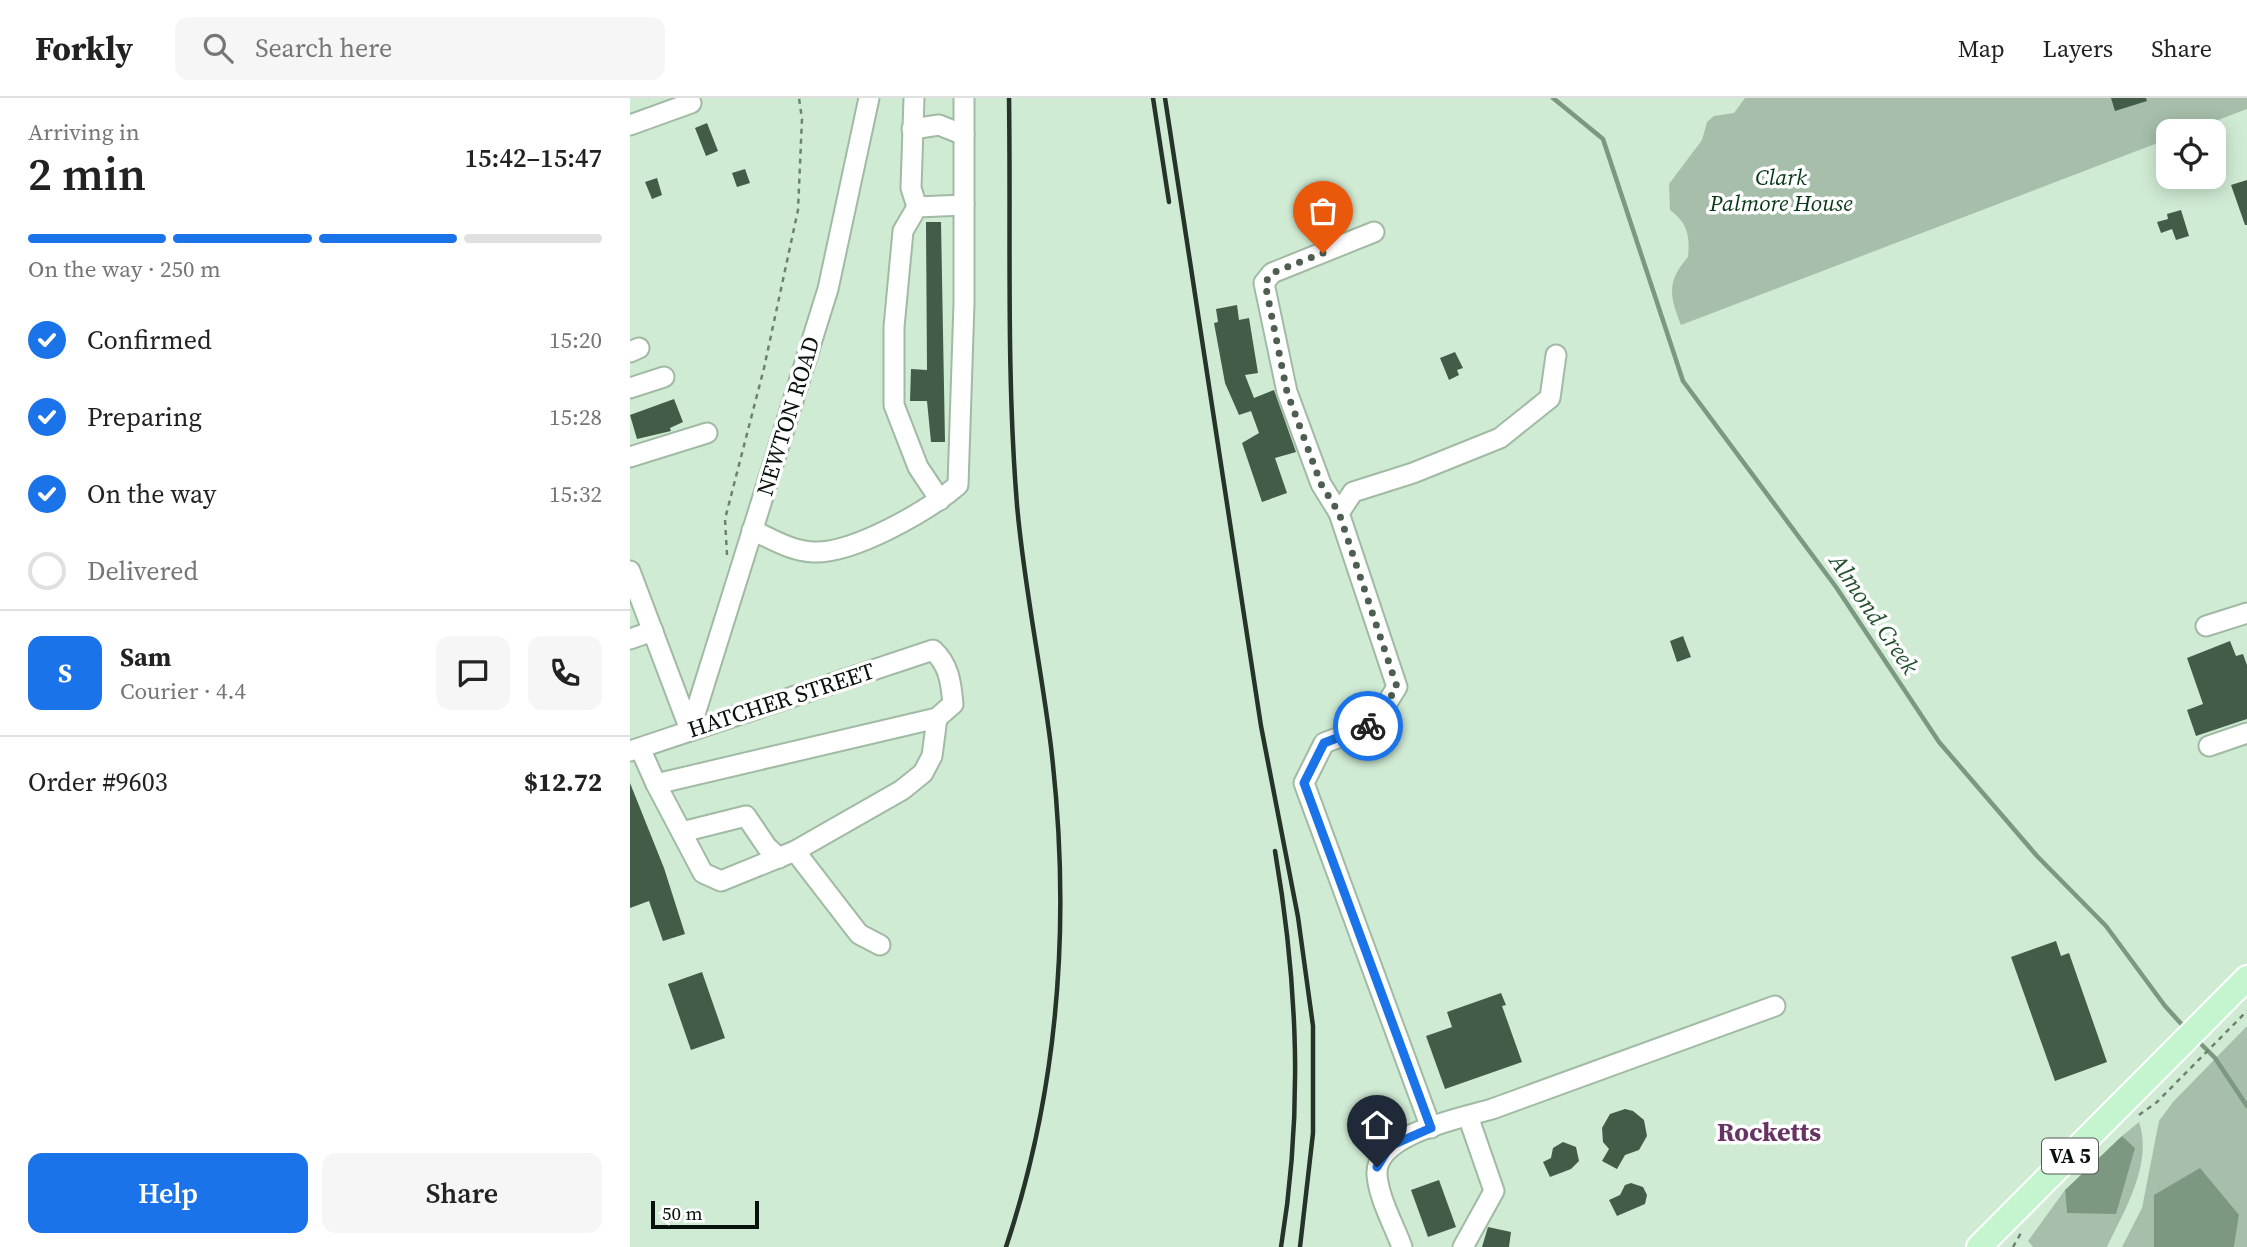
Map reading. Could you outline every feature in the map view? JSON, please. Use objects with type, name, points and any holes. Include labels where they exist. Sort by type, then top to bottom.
[{"type":"main road","name":"VA 5","points":[[1979,1247],[2247,978]]},
{"type":"street","name":"NEWTON ROAD","points":[[690,730],[828,289],[869,98]]},
{"type":"street","points":[[914,98],[911,188],[917,207],[903,231],[894,327],[894,405],[918,467],[940,500]]},
{"type":"street","points":[[752,530],[801,550],[827,550],[892,528],[940,500],[958,485],[964,98]]},
{"type":"street","points":[[630,125],[691,103]]},
{"type":"street","points":[[912,129],[939,125],[964,135]]},
{"type":"street","points":[[917,207],[964,205]]},
{"type":"street","points":[[1374,232],[1272,273],[1265,283],[1287,392],[1321,484],[1339,513],[1397,687],[1374,723],[1324,743],[1304,783],[1431,1128]]},
{"type":"street","points":[[1339,513],[1353,492],[1413,473],[1500,438],[1549,398],[1556,355]]},
{"type":"street","points":[[630,388],[664,377]]},
{"type":"street","points":[[630,457],[707,433]]},
{"type":"street","points":[[630,570],[690,730]]},
{"type":"street","points":[[2206,626],[2247,613]]},
{"type":"street","points":[[630,639],[653,631]]},
{"type":"street","name":"HATCHER STREET","points":[[635,750],[933,650],[944,661],[953,704],[937,718]]},
{"type":"street","points":[[635,750],[703,873],[721,881],[787,855],[902,790],[923,773],[932,756],[937,718],[656,784]]},
{"type":"street","points":[[2209,746],[2247,733]]},
{"type":"street","points":[[682,832],[747,816],[767,847],[787,855],[859,934],[880,945]]},
{"type":"street","points":[[1402,1247],[1377,1177],[1377,1167],[1390,1146],[1431,1128],[1775,1006]]},
{"type":"street","points":[[1463,1247],[1494,1191],[1468,1116]]},
{"type":"path","points":[[727,555],[725,519],[764,368],[798,210],[802,118],[800,98]]},
{"type":"path","points":[[2190,1070],[2247,1011]]},
{"type":"green space","name":"Clark Palmore House","points":[[1745,98],[2247,98],[2247,109],[2221,119],[2156,119],[2156,144],[1681,325],[1672,289],[1676,274],[1688,257],[1689,242],[1684,225],[1670,210],[1669,184],[1702,140],[1707,122],[1714,116],[1734,113]]},
{"type":"green space","points":[[2247,1026],[2247,1247],[2234,1247],[2239,1215],[2155,1195],[2154,1247],[2122,1247],[2142,1208],[2159,1121],[2173,1102]]},
{"type":"green space","points":[[2139,1122],[2142,1138],[2140,1170],[2129,1202],[2107,1247],[2033,1247],[2028,1241],[2065,1190],[2067,1213],[2135,1148],[2122,1136]]},
{"type":"shaded area","points":[[2122,1136],[2135,1148],[2116,1214],[2067,1213],[2065,1190]]},
{"type":"shaded area","points":[[2200,1168],[2239,1215],[2234,1247],[2154,1247],[2154,1195]]},
{"type":"building","points":[[2111,98],[2146,98],[2147,101],[2115,111]]},
{"type":"building","points":[[707,123],[718,151],[706,156],[695,128]]},
{"type":"building","points":[[745,169],[750,183],[737,187],[732,173]]},
{"type":"building","points":[[657,178],[662,195],[652,199],[645,182]]},
{"type":"building","points":[[2247,180],[2247,225],[2245,225],[2231,185]]},
{"type":"building","points":[[2181,210],[2189,236],[2176,240],[2172,229],[2161,233],[2157,222],[2168,219],[2167,214]]},
{"type":"building","points":[[926,222],[941,222],[945,442],[931,442],[927,401],[910,401],[911,369],[927,370]]},
{"type":"building","points":[[1237,305],[1239,320],[1249,318],[1258,373],[1245,375],[1254,398],[1274,390],[1296,452],[1275,458],[1287,493],[1262,502],[1242,443],[1259,433],[1251,411],[1239,415],[1225,383],[1214,323],[1218,322],[1216,309]]},
{"type":"building","points":[[1455,352],[1463,368],[1457,370],[1459,375],[1449,380],[1440,358]]},
{"type":"building","points":[[674,399],[683,422],[670,428],[671,431],[637,439],[630,415]]},
{"type":"building","points":[[1683,636],[1691,657],[1677,662],[1670,641]]},
{"type":"building","points":[[2230,641],[2236,656],[2243,654],[2247,665],[2247,719],[2196,736],[2187,710],[2203,704],[2187,658]]},
{"type":"building","points":[[630,783],[664,868],[685,934],[663,941],[649,901],[630,908]]},
{"type":"building","points":[[2056,941],[2061,956],[2069,953],[2107,1062],[2055,1081],[2011,957]]},
{"type":"building","points":[[702,972],[725,1038],[691,1050],[668,984]]},
{"type":"building","points":[[1501,993],[1506,1005],[1502,1006],[1522,1062],[1445,1089],[1426,1036],[1452,1027],[1447,1012]]},
{"type":"building","points":[[1625,1109],[1633,1111],[1644,1120],[1647,1136],[1639,1150],[1625,1155],[1617,1169],[1602,1161],[1609,1149],[1603,1142],[1602,1128],[1610,1114]]},
{"type":"building","points":[[1563,1142],[1576,1147],[1579,1161],[1571,1169],[1550,1177],[1543,1162],[1551,1158],[1553,1148]]},
{"type":"building","points":[[1439,1180],[1456,1227],[1428,1237],[1411,1190]]},
{"type":"building","points":[[1631,1183],[1643,1187],[1647,1195],[1645,1204],[1617,1216],[1609,1200],[1620,1195],[1625,1185]]},
{"type":"building","points":[[1488,1227],[1511,1232],[1509,1247],[1482,1247]]},
{"type":"waterway","name":"Almond Creek","points":[[1553,98],[1603,139],[1683,381],[1836,587],[1939,742],[2037,856],[2106,926],[2165,1006],[2185,1028]]},
{"type":"waterway","name":"Almond Creek","points":[[2196,1039],[2215,1058],[2247,1106]]},
{"type":"railway","points":[[1006,1247],[1039,1124],[1056,1000],[1060,937],[1057,810],[1051,747],[1017,505],[1010,352],[1009,98]]},
{"type":"railway","points":[[1153,98],[1169,202]]},
{"type":"railway","points":[[1165,98],[1261,726],[1298,917],[1313,1026],[1313,1133],[1300,1247]]},
{"type":"railway","points":[[1275,851],[1289,951],[1295,1049],[1293,1147],[1281,1247]]},
{"type":"way so far","points":[[1323,253],[1272,273],[1265,283],[1287,392],[1321,484],[1339,513],[1397,687],[1374,723],[1368,726]]},
{"type":"district","name":"Rocketts","points":[[1769,1132]]},
{"type":"route","points":[[1368,726],[1324,743],[1304,783],[1431,1128],[1390,1146],[1377,1167]]}]
